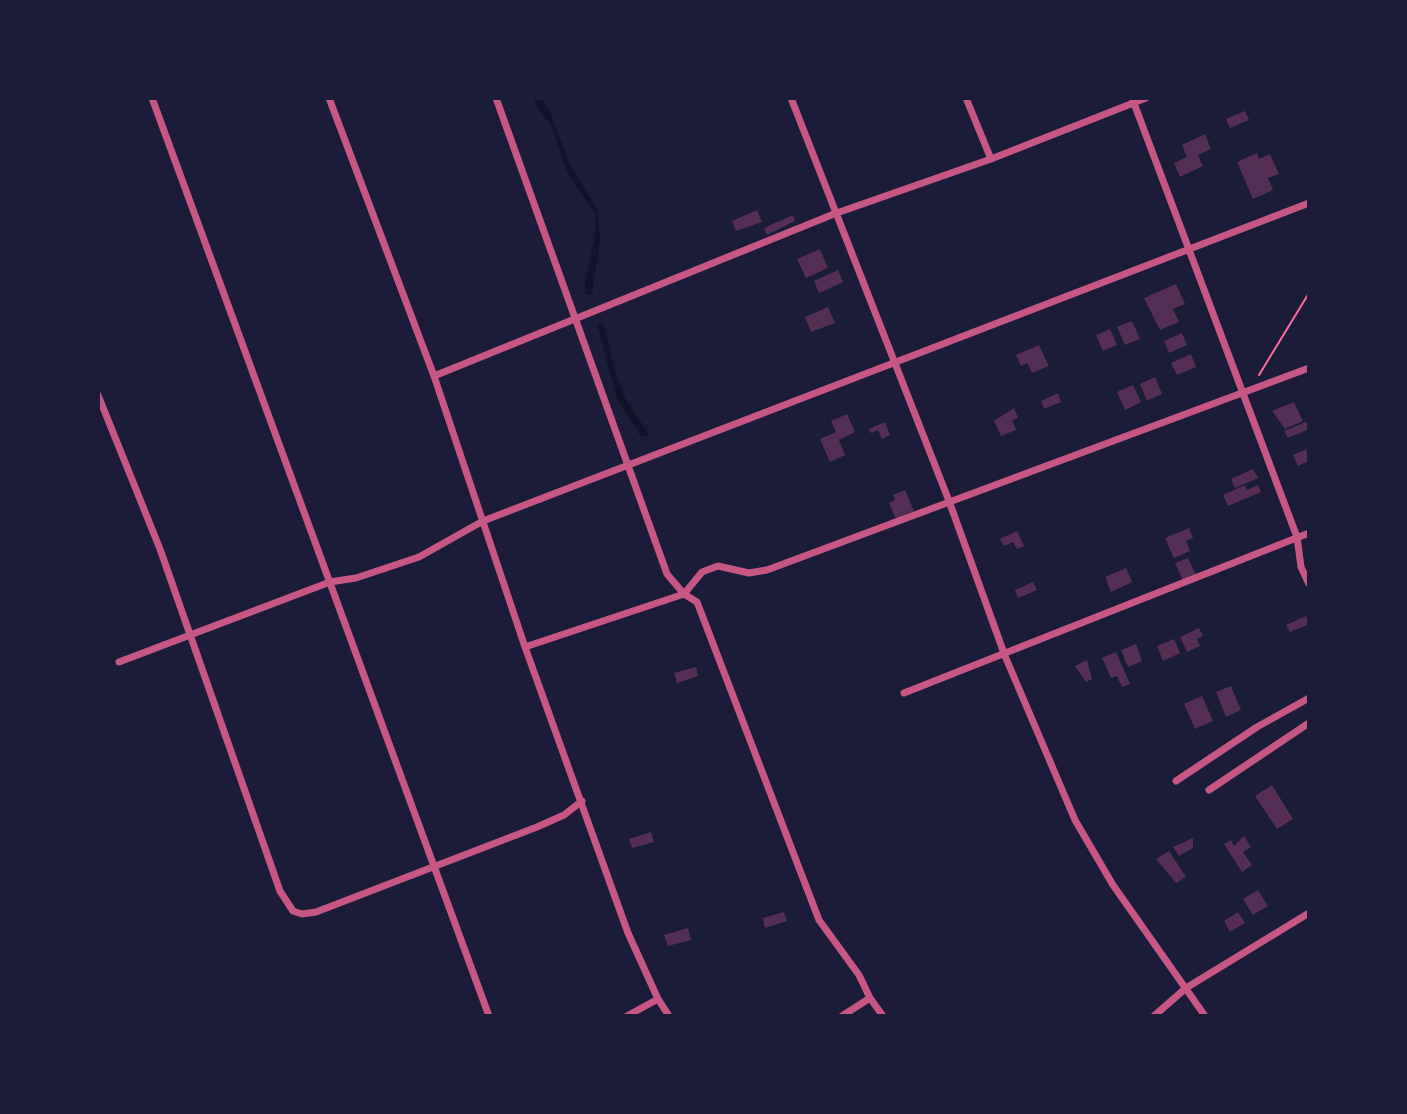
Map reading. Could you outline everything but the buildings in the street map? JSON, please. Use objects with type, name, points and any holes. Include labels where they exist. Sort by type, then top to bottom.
[{"type":"street","points":[[152,98],[489,1016]]},
{"type":"street","points":[[329,98],[434,376],[525,647],[628,933],[669,1016]]},
{"type":"street","points":[[496,98],[578,318],[667,574],[684,594],[697,602],[704,617],[819,920],[859,975],[883,1016]]},
{"type":"street","points":[[791,98],[949,501],[1005,656],[1075,820],[1113,885],[1205,1016]]},
{"type":"street","points":[[966,98],[991,159]]},
{"type":"street","points":[[434,376],[834,214],[991,159],[1146,98]]},
{"type":"street","points":[[1133,101],[1297,537],[1301,567],[1309,584]]},
{"type":"street","points":[[119,662],[330,582],[356,578],[419,557],[483,521],[1309,203]]},
{"type":"street","points":[[525,647],[684,594],[702,572],[710,569],[734,567],[749,573],[767,570],[1309,368]]},
{"type":"street","points":[[98,395],[160,549],[280,891],[293,911],[302,914],[316,912],[564,815],[582,801]]},
{"type":"street","points":[[904,693],[1005,656],[1309,533]]},
{"type":"street","points":[[1176,781],[1257,727],[1309,698]]},
{"type":"street","points":[[1209,790],[1309,723]]},
{"type":"street","points":[[1154,1016],[1186,988],[1309,913]]},
{"type":"street","points":[[842,1016],[870,998]]},
{"type":"street","points":[[627,1016],[658,999]]},
{"type":"path","points":[[1257,378],[1309,293]]},
{"type":"shaded area","points":[[532,98],[541,98],[548,107],[572,169],[598,210],[600,241],[592,294],[586,295],[585,279],[595,238],[595,214],[566,170],[552,128]]},
{"type":"shaded area","points":[[604,323],[614,368],[625,398],[650,436],[640,435],[617,399],[597,324]]}]
